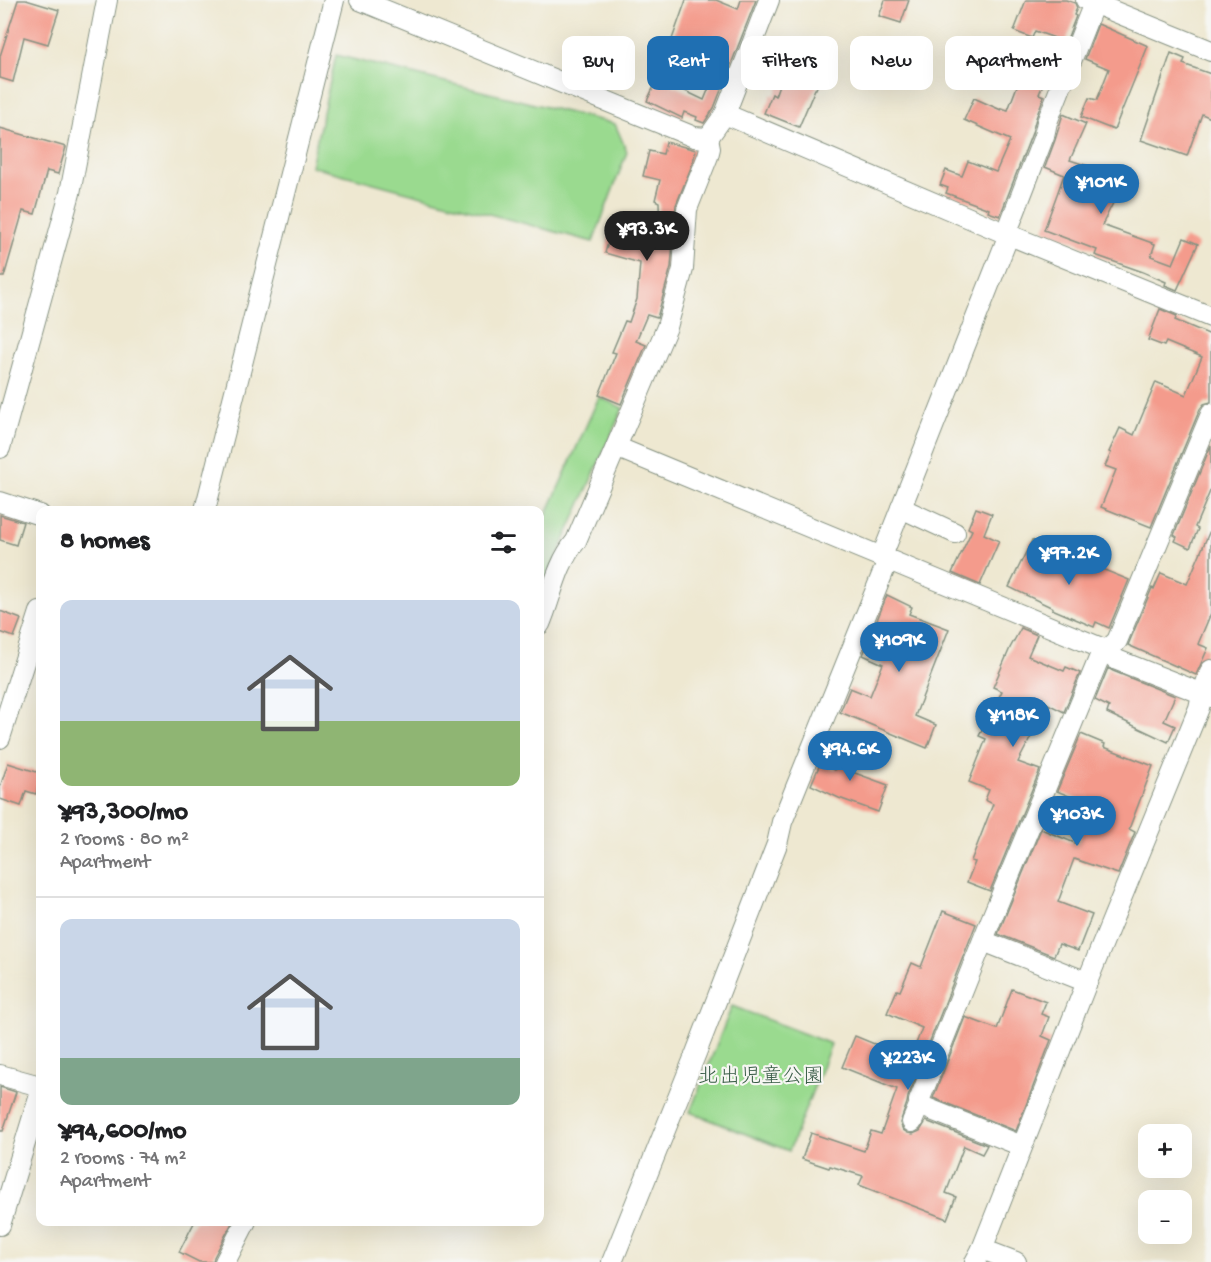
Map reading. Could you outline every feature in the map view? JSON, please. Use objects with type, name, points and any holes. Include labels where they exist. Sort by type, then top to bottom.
[{"type":"street","points":[[0,448],[70,193],[107,0]]},
{"type":"street","points":[[206,506],[334,0]]},
{"type":"street","points":[[360,0],[694,136],[708,138]]},
{"type":"street","points":[[544,612],[559,570],[568,551],[576,541],[667,327],[683,269],[687,209],[708,156],[710,147],[708,138],[725,114],[770,0]]},
{"type":"street","points":[[612,1262],[777,844],[782,822],[885,558],[901,508],[1006,242],[1010,224],[1044,136],[1090,2],[1211,51]]},
{"type":"street","points":[[725,114],[1007,234],[1211,317]]},
{"type":"street","points":[[1022,1146],[916,1114],[919,1101],[1095,667],[1100,656],[1117,641],[1211,414]]},
{"type":"street","points":[[616,447],[1106,650],[1117,660],[1207,695]]},
{"type":"street","points":[[0,502],[36,514]]},
{"type":"street","points":[[901,508],[955,533]]},
{"type":"street","points":[[0,738],[36,625]]},
{"type":"street","points":[[1016,1262],[979,1255],[1199,708],[1207,695],[1211,670]]},
{"type":"street","points":[[983,941],[1088,982]]},
{"type":"street","points":[[0,1075],[36,1085]]},
{"type":"street","points":[[0,1225],[36,1107]]},
{"type":"street","points":[[225,1262],[243,1226]]},
{"type":"green space","points":[[336,55],[615,124],[627,152],[593,242],[311,166]]},
{"type":"green space","points":[[599,397],[623,408],[544,586],[544,520]]},
{"type":"green space","name":"北出児童公園","points":[[732,1006],[831,1044],[789,1151],[690,1112]]},
{"type":"building","points":[[18,0],[26,0],[59,10],[48,44],[24,37],[13,82],[0,78],[0,56]]},
{"type":"building","points":[[686,0],[716,0],[738,9],[741,0],[756,0],[729,69],[729,36],[673,36]]},
{"type":"building","points":[[885,0],[909,0],[901,23],[879,16]]},
{"type":"building","points":[[1026,0],[1066,0],[1075,3],[1077,8],[1074,15],[1076,16],[1068,36],[1049,36],[1035,31],[1033,36],[1027,36],[1014,31]]},
{"type":"building","points":[[1098,24],[1148,46],[1114,130],[1081,117],[1089,98],[1097,100],[1109,69],[1085,59]]},
{"type":"building","points":[[1171,53],[1185,59],[1183,64],[1211,74],[1211,118],[1202,114],[1187,156],[1141,140]]},
{"type":"building","points":[[652,90],[683,90],[704,100],[708,90],[721,90],[714,108],[704,123],[696,120],[697,117],[684,112],[682,118],[647,101]]},
{"type":"building","points":[[777,90],[815,90],[799,127],[764,113],[772,94],[775,96]]},
{"type":"building","points":[[1016,90],[1041,90],[1039,94],[1044,96],[1000,216],[988,212],[989,209],[946,193],[948,188],[940,185],[946,170],[962,176],[968,161],[996,172],[1010,140],[964,120],[974,98],[1001,110],[1001,108],[1008,110]]},
{"type":"building","points":[[1063,114],[1086,124],[1070,160],[1091,167],[1086,180],[1117,195],[1102,225],[1155,244],[1151,256],[1173,264],[1184,238],[1198,244],[1177,290],[1165,285],[1166,282],[1143,272],[1095,255],[1097,250],[1044,230],[1064,175],[1045,167]]},
{"type":"building","points":[[0,128],[66,147],[58,174],[47,171],[35,214],[23,211],[4,277],[0,277]]},
{"type":"building","points":[[666,142],[696,150],[676,205],[671,267],[657,318],[647,315],[636,341],[646,345],[621,404],[599,395],[616,353],[612,352],[625,321],[629,322],[637,299],[640,263],[605,253],[614,221],[660,234],[659,202],[655,200],[660,180],[643,176],[649,151],[663,154]]},
{"type":"building","points":[[1160,309],[1177,316],[1175,320],[1211,335],[1211,402],[1204,404],[1200,409],[1151,527],[1101,507],[1116,470],[1105,466],[1120,428],[1134,435],[1156,382],[1186,395],[1202,357],[1166,342],[1164,346],[1148,340]]},
{"type":"building","points":[[1211,445],[1211,489],[1195,527],[1198,529],[1190,548],[1175,541],[1177,537],[1174,535]]},
{"type":"building","points":[[976,508],[992,514],[984,534],[999,541],[980,585],[952,573],[972,530],[968,528]]},
{"type":"building","points":[[0,515],[23,522],[16,545],[0,540]]},
{"type":"building","points":[[1211,528],[1211,613],[1198,644],[1208,648],[1196,675],[1128,645],[1152,588],[1154,589],[1161,573],[1187,584]]},
{"type":"building","points":[[1032,540],[1057,552],[1056,554],[1086,566],[1087,563],[1129,580],[1109,628],[1096,622],[1094,627],[1009,587]]},
{"type":"building","points":[[887,595],[912,607],[909,614],[949,629],[915,716],[936,725],[927,748],[840,712],[850,688],[870,696],[883,664],[863,655]]},
{"type":"building","points":[[0,611],[21,619],[14,637],[0,632]]},
{"type":"building","points":[[1021,628],[1037,635],[1028,656],[1064,671],[1066,667],[1080,673],[1064,712],[1046,703],[1018,762],[1040,770],[990,891],[967,882],[975,862],[971,861],[993,804],[985,800],[989,790],[969,782],[986,739],[979,736],[1002,691],[993,687]]},
{"type":"building","points":[[1108,668],[1175,696],[1164,721],[1175,726],[1168,742],[1107,713],[1109,707],[1095,700]]},
{"type":"building","points":[[1081,734],[1105,744],[1104,747],[1153,766],[1129,829],[1135,832],[1118,874],[1074,859],[1058,902],[1092,915],[1078,951],[1059,944],[1054,956],[998,934],[1041,829],[1077,844],[1091,805],[1057,791]]},
{"type":"building","points":[[845,745],[860,751],[852,772],[888,785],[878,812],[811,785],[820,764],[835,770]]},
{"type":"building","points":[[8,763],[36,772],[36,794],[26,791],[21,806],[0,799],[0,787]]},
{"type":"building","points":[[943,911],[976,924],[908,1097],[900,1123],[903,1130],[913,1134],[920,1131],[926,1121],[987,1145],[982,1154],[964,1146],[946,1193],[956,1197],[947,1219],[859,1185],[863,1176],[802,1159],[811,1133],[864,1151],[871,1131],[881,1134],[897,1089],[842,1067],[855,1036],[911,1057],[922,1028],[887,1013],[912,963],[921,967]]},
{"type":"building","points":[[1012,989],[1046,1002],[1041,1014],[1049,1017],[1042,1036],[1051,1040],[1016,1131],[933,1098],[965,1017],[997,1029]]},
{"type":"building","points":[[0,1087],[16,1092],[3,1131],[0,1131]]},
{"type":"building","points":[[192,1226],[230,1226],[213,1262],[199,1262],[179,1252]]}]
